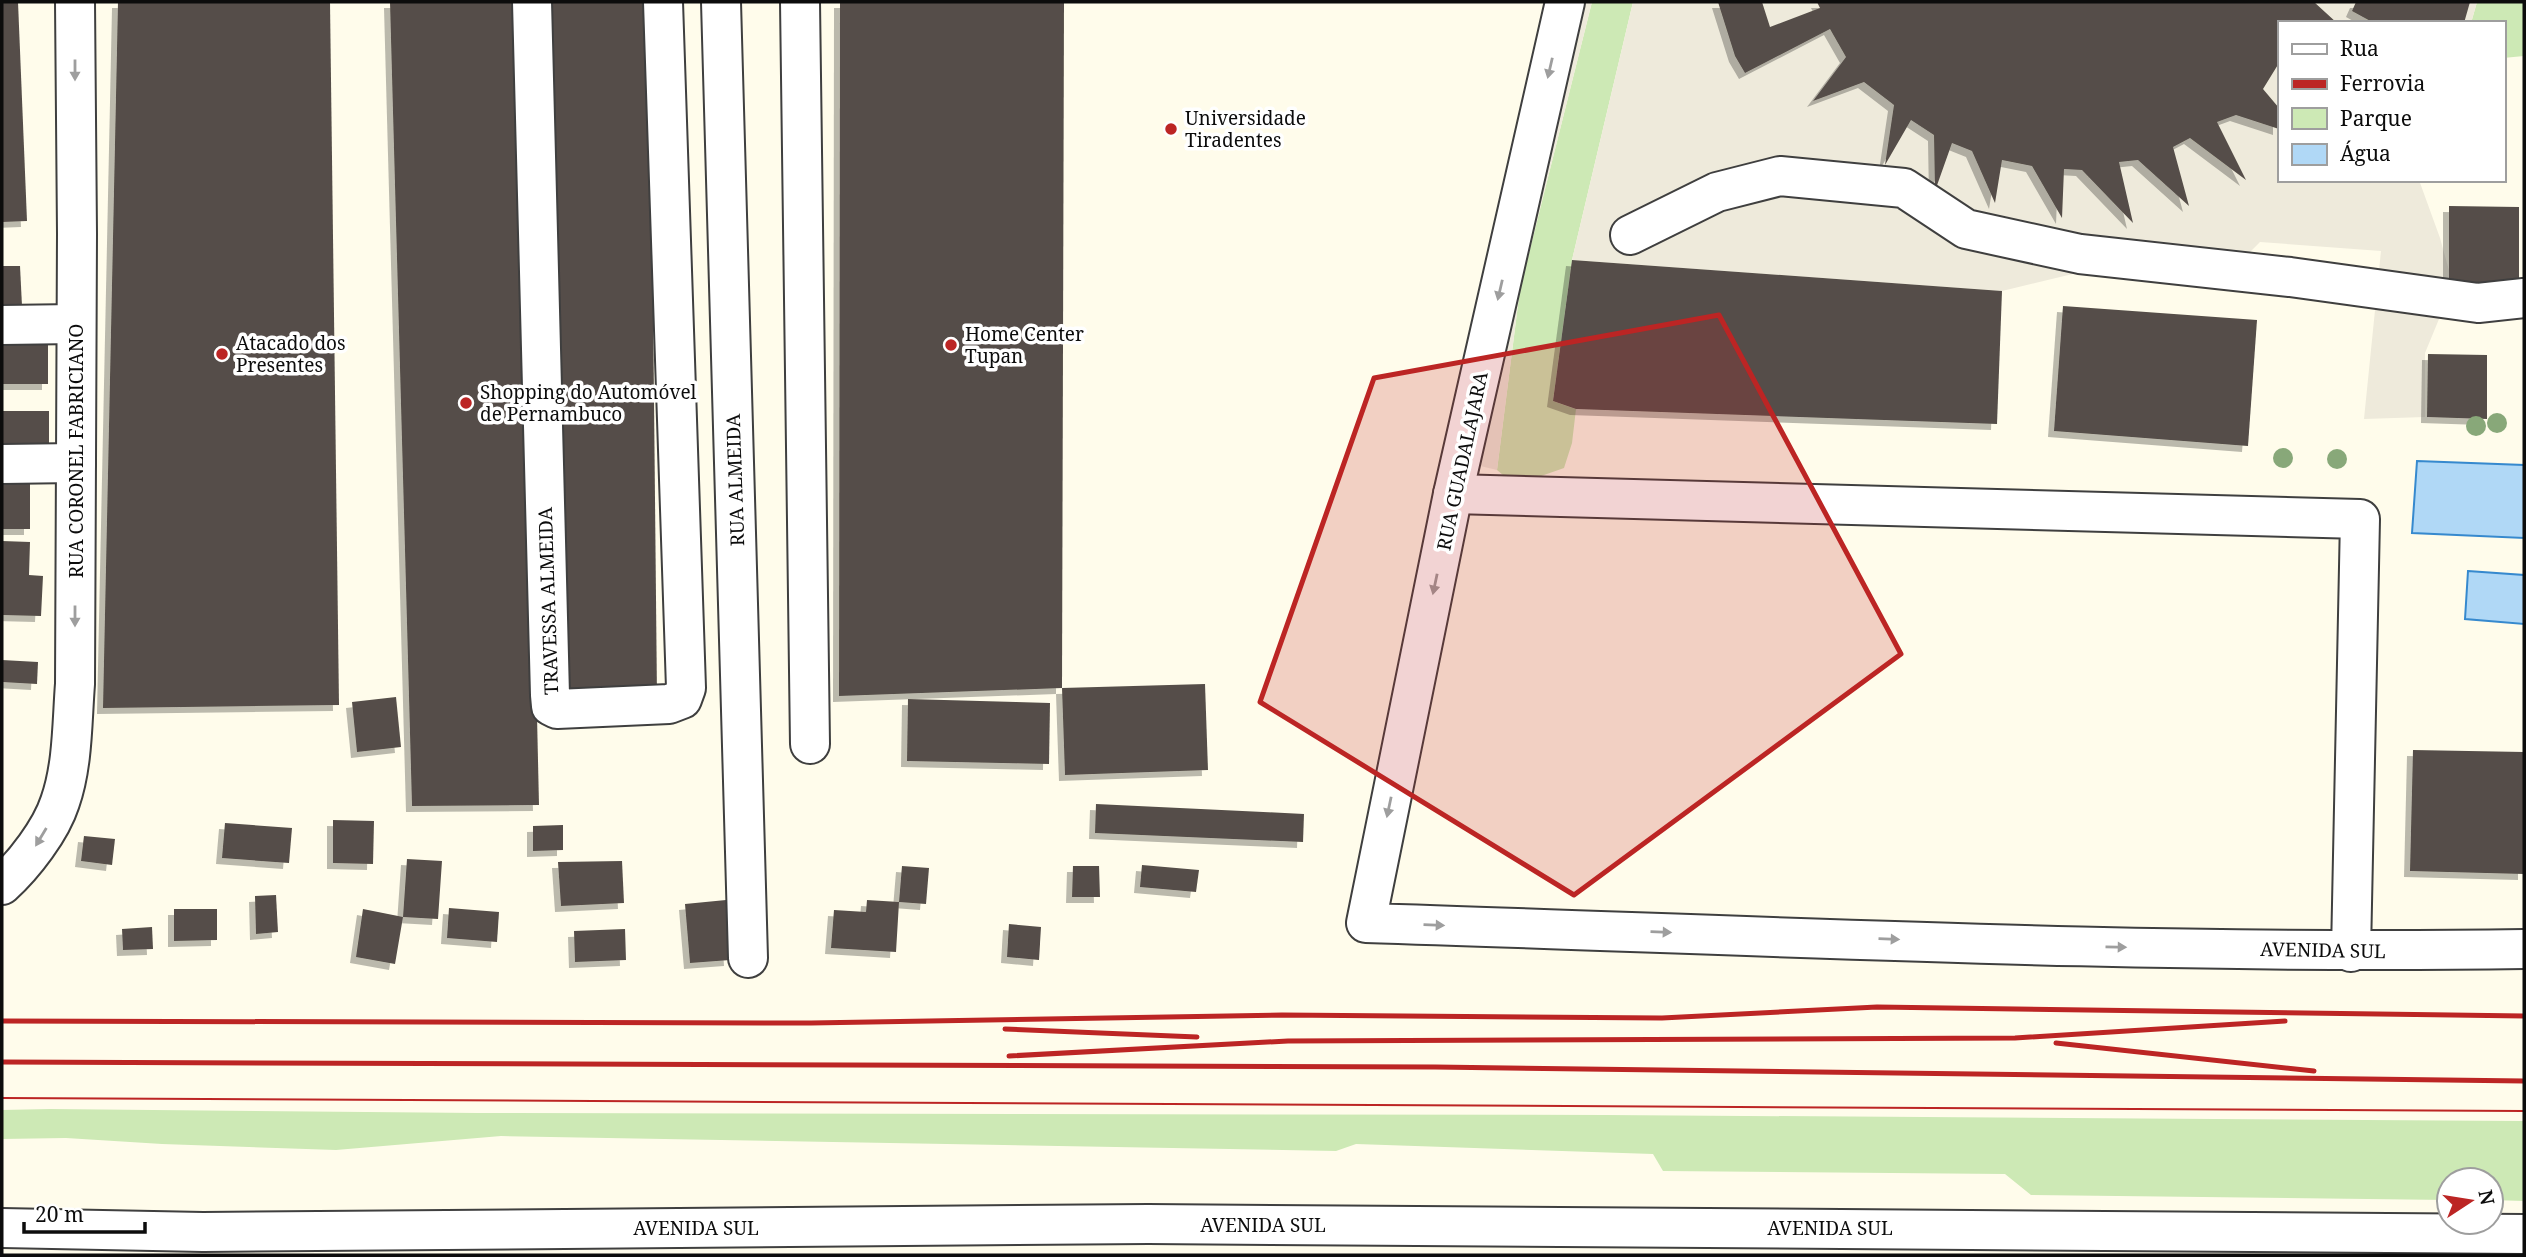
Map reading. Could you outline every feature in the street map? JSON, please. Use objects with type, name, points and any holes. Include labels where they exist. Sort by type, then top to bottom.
[{"type":"street","name":"RUA CORONEL FABRICIANO","points":[[4,883],[37,845],[60,802],[71,747],[75,684],[75,2]]},
{"type":"street","name":"TRAVESSA ALMEIDA","points":[[532,2],[550,695],[551,706],[557,709],[669,704],[682,699],[686,688],[663,2]]},
{"type":"street","name":"RUA ALMEIDA","points":[[722,2],[748,958]]},
{"type":"street","points":[[800,2],[810,744]]},
{"type":"street","name":"RUA GUADALAJARA","points":[[1366,923],[1453,494],[1565,2]]},
{"type":"street","points":[[1630,235],[1717,192],[1780,176],[1904,188],[1966,229],[2080,254],[2290,277],[2478,303],[2524,298]]},
{"type":"street","points":[[2,325],[76,324]]},
{"type":"street","points":[[2,464],[76,463]]},
{"type":"street","points":[[1453,494],[2360,519],[2351,952]]},
{"type":"street","name":"AVENIDA SUL","points":[[1366,923],[2351,952],[2524,949]]},
{"type":"street","name":"AVENIDA SUL","points":[[2,1228],[600,1242],[1148,1224],[1608,1241],[2000,1242],[2524,1234]]},
{"type":"highlighted area","points":[[1719,315],[1901,654],[1574,895],[1260,702],[1374,378]]},
{"type":"green space","points":[[1592,2],[1633,2],[1572,260],[1553,401],[1576,409],[1572,443],[1564,468],[1515,485],[1497,470],[1520,289]]},
{"type":"green space","points":[[2477,2],[2524,2],[2524,56],[2505,58],[2505,21],[2472,21]]},
{"type":"green space","points":[[2,1110],[2524,1121],[2524,1201],[2505,1200],[2505,1166],[2435,1166],[2435,1200],[2031,1195],[2005,1174],[1663,1171],[1653,1154],[1356,1144],[1336,1151],[501,1136],[336,1150],[66,1138],[2,1139]]},
{"type":"shaded area","points":[[1577,2],[1592,2],[1520,289],[1497,470],[1468,463]]},
{"type":"shaded area","points":[[1633,2],[2477,2],[2472,21],[2278,21],[2278,182],[2420,182],[2453,285],[2425,353],[2425,417],[2364,419],[2381,251],[2260,242],[2245,257],[2081,272],[2002,291],[1572,260]]},
{"type":"water","points":[[2417,461],[2524,465],[2524,538],[2412,533]]},
{"type":"water","points":[[2468,571],[2524,575],[2524,624],[2465,619]]},
{"type":"building","points":[[2,2],[18,2],[27,221],[2,222]]},
{"type":"building","name":"Atacado dos Presentes","points":[[118,2],[330,2],[339,705],[103,708]]},
{"type":"building","name":"Shopping do Automóvel de Pernambuco","points":[[390,2],[521,2],[539,805],[412,806]]},
{"type":"building","name":"Shopping do Automóvel de Pernambuco","points":[[543,2],[650,2],[657,698],[557,699]]},
{"type":"building","name":"Home Center Tupan","points":[[840,2],[1064,2],[1062,688],[839,696]]},
{"type":"building","points":[[1718,2],[1762,2],[1770,27],[1820,8],[1817,2],[2314,2],[2335,21],[2278,21],[2278,65],[2263,89],[2278,107],[2278,129],[2236,115],[2217,122],[2246,180],[2190,138],[2173,147],[2189,206],[2138,160],[2119,162],[2133,223],[2082,170],[2064,169],[2062,218],[2032,166],[2002,160],[1995,203],[1972,151],[1952,143],[1935,191],[1934,135],[1911,120],[1885,165],[1894,105],[1864,82],[1813,101],[1846,57],[1830,29],[1745,73],[1735,56]]},
{"type":"building","points":[[2356,2],[2470,2],[2465,21],[2370,21],[2352,11]]},
{"type":"building","points":[[2449,206],[2519,207],[2519,282],[2449,282]]},
{"type":"building","points":[[1572,260],[2002,291],[1997,424],[1576,409],[1553,401]]},
{"type":"building","points":[[2,266],[20,266],[22,306],[2,307]]},
{"type":"building","points":[[2063,306],[2257,320],[2248,446],[2054,431]]},
{"type":"building","points":[[2,333],[48,333],[48,384],[2,384]]},
{"type":"building","points":[[2428,354],[2487,355],[2487,419],[2427,417]]},
{"type":"building","points":[[2,411],[49,411],[49,447],[2,447]]},
{"type":"building","points":[[2,479],[30,479],[30,529],[2,529]]},
{"type":"building","points":[[2,541],[30,542],[29,575],[43,576],[41,616],[2,615]]},
{"type":"building","points":[[2,660],[38,662],[37,684],[2,682]]},
{"type":"building","points":[[1205,684],[1208,770],[1065,775],[1062,688]]},
{"type":"building","points":[[396,697],[401,747],[357,752],[352,702]]},
{"type":"building","points":[[908,699],[1050,703],[1049,764],[907,761]]},
{"type":"building","points":[[2413,750],[2524,752],[2524,874],[2410,871]]},
{"type":"building","points":[[1096,804],[1304,814],[1303,842],[1095,833]]},
{"type":"building","points":[[333,820],[374,821],[373,864],[333,863]]},
{"type":"building","points":[[225,823],[292,828],[289,863],[222,858]]},
{"type":"building","points":[[563,825],[563,850],[533,851],[533,826]]},
{"type":"building","points":[[84,836],[115,839],[112,865],[81,861]]},
{"type":"building","points":[[407,859],[442,861],[438,919],[403,917]]},
{"type":"building","points":[[622,861],[624,903],[561,906],[558,862]]},
{"type":"building","points":[[1142,865],[1199,870],[1196,892],[1140,887]]},
{"type":"building","points":[[902,866],[929,868],[926,904],[899,902]]},
{"type":"building","points":[[1073,866],[1099,866],[1100,897],[1072,897]]},
{"type":"building","points":[[276,895],[278,932],[256,934],[255,896]]},
{"type":"building","points":[[726,900],[730,960],[690,963],[685,904]]},
{"type":"building","points":[[867,900],[899,902],[896,952],[831,948],[834,910],[866,912]]},
{"type":"building","points":[[449,908],[499,912],[497,942],[447,938]]},
{"type":"building","points":[[174,909],[217,909],[217,940],[174,941]]},
{"type":"building","points":[[363,909],[403,917],[395,964],[356,957]]},
{"type":"building","points":[[1009,924],[1041,927],[1039,960],[1007,957]]},
{"type":"building","points":[[152,927],[153,949],[123,950],[122,929]]},
{"type":"building","points":[[625,929],[626,960],[575,962],[574,931]]},
{"type":"tram line","points":[[2,1098],[2524,1111]]},
{"type":"railway","points":[[2,1021],[811,1023],[1282,1015],[1662,1018],[1877,1007],[2524,1016]]},
{"type":"railway","points":[[1009,1056],[1288,1041],[2015,1038],[2285,1021]]},
{"type":"railway","points":[[1005,1029],[1197,1037]]},
{"type":"railway","points":[[2056,1043],[2314,1071]]},
{"type":"railway","points":[[2,1062],[1435,1067],[2524,1081]]},
{"type":"place","name":"Universidade Tiradentes","points":[[1171,129]]},
{"type":"place","name":"Home Center Tupan","points":[[951,345]]},
{"type":"place","name":"Atacado dos Presentes","points":[[222,354]]},
{"type":"place","name":"Shopping do Automóvel de Pernambuco","points":[[466,403]]}]
